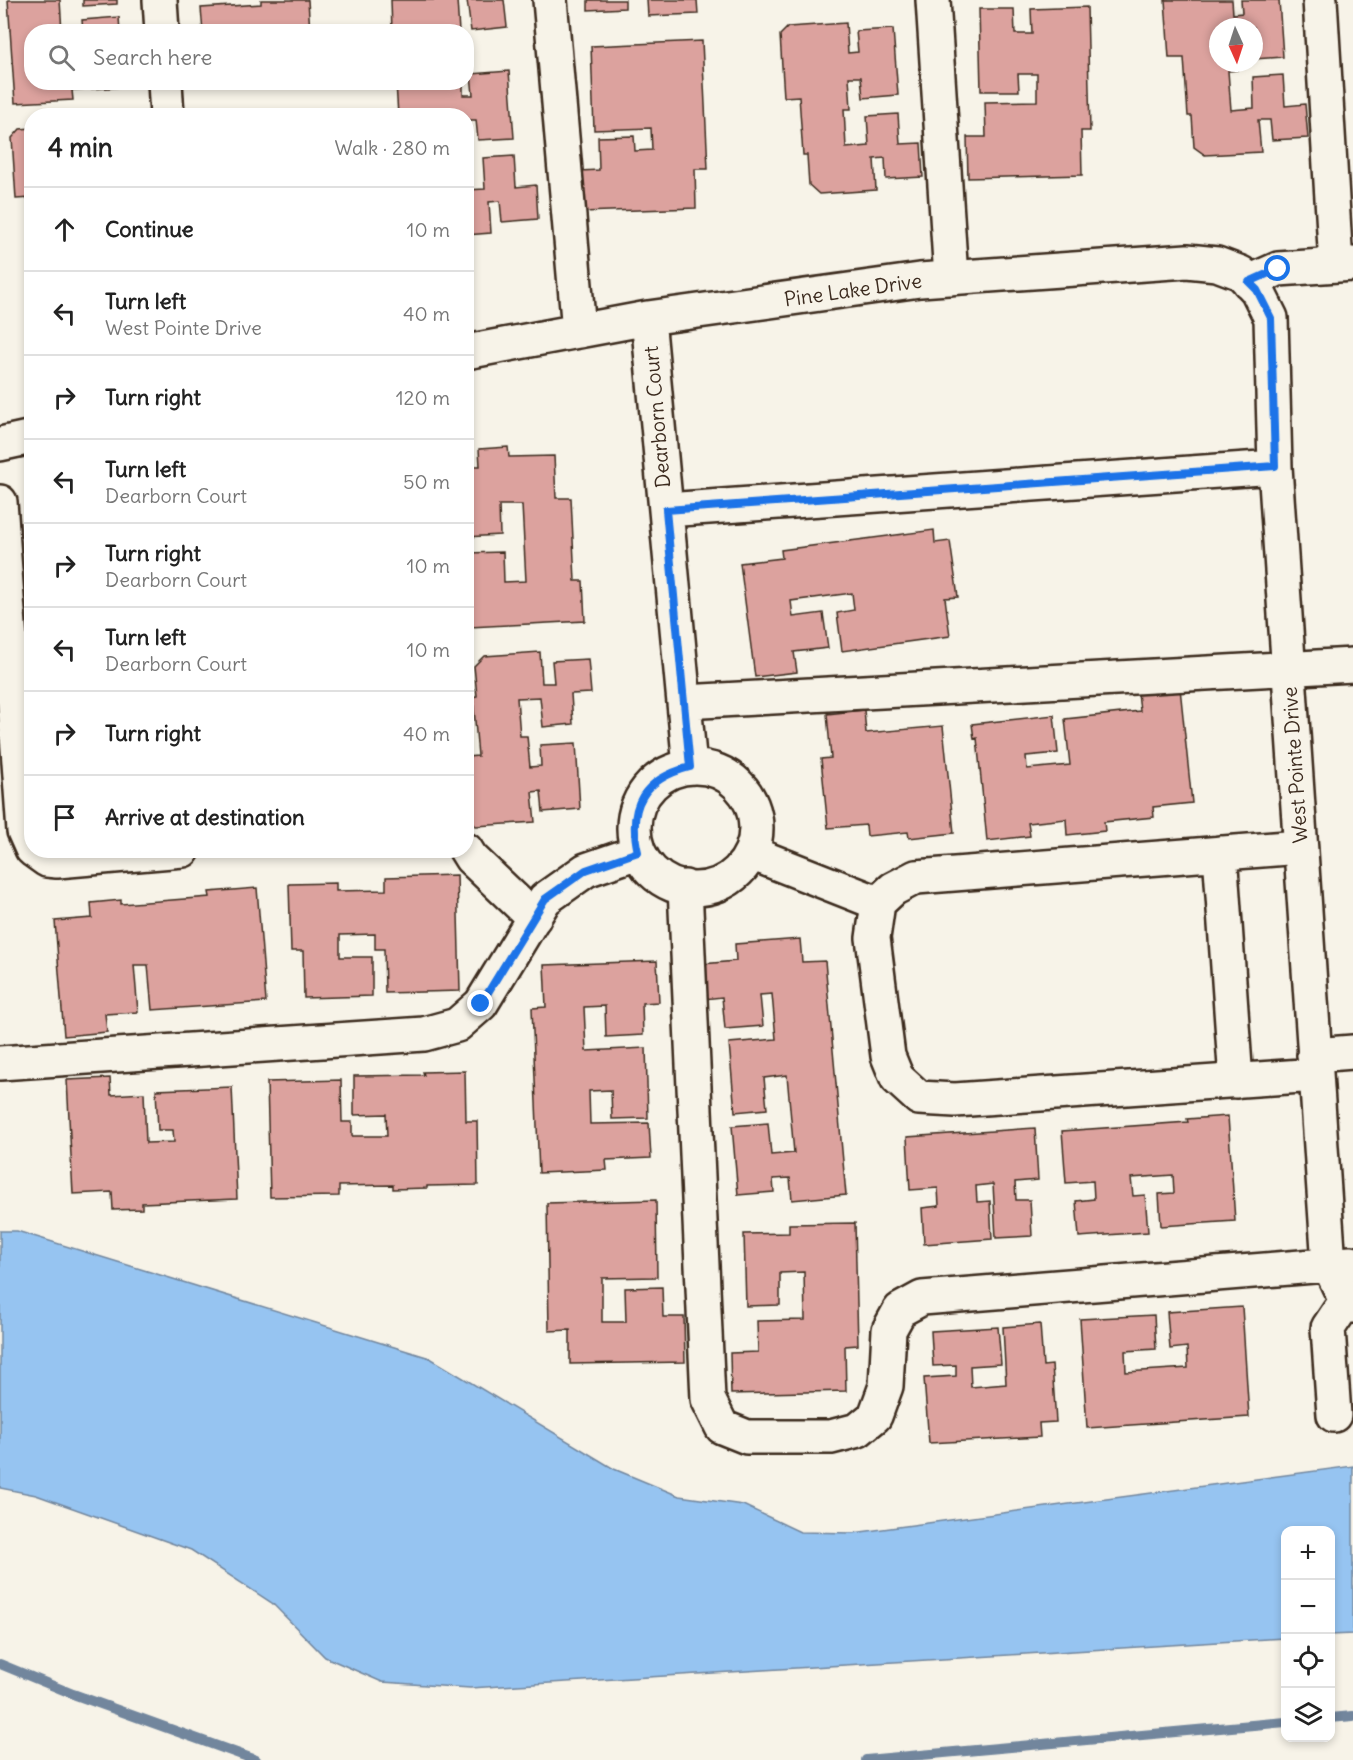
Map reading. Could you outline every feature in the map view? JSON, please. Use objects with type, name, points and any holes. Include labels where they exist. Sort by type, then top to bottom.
[{"type":"street","points":[[160,0],[162,24]]},
{"type":"street","points":[[550,0],[579,331]]},
{"type":"street","points":[[933,0],[951,278]]},
{"type":"street","points":[[1245,278],[1278,269],[1344,265],[1320,0]]},
{"type":"street","points":[[165,90],[167,108]]},
{"type":"street","name":"Pine Lake Drive","points":[[474,351],[648,318],[920,280],[1187,261],[1217,264],[1245,278]]},
{"type":"street","name":"West Pointe Drive","points":[[1245,278],[1257,290],[1271,318],[1275,466],[1315,1065],[1341,1264],[1349,1303]]},
{"type":"street","name":"Dearborn Court","points":[[648,318],[690,767]]},
{"type":"street","points":[[0,444],[24,439]]},
{"type":"street","points":[[666,510],[1275,466]]},
{"type":"street","points":[[0,502],[24,831]]},
{"type":"street","points":[[684,702],[1353,665]]},
{"type":"street","points":[[690,767],[708,768],[725,775],[739,786],[750,801],[755,818],[756,836],[741,868],[728,880],[711,887],[694,889],[676,886],[661,879],[647,867],[638,852],[634,833],[635,814],[642,796],[655,782],[671,772],[690,767]]},
{"type":"street","points":[[1300,846],[916,877],[893,889],[878,903],[873,938],[888,1056],[897,1078],[919,1098],[955,1100],[1236,1081],[1315,1065],[1353,1052]]},
{"type":"street","points":[[0,1063],[424,1034],[457,1025],[481,1004],[545,899],[586,870],[638,852]]},
{"type":"street","points":[[750,853],[878,903]]},
{"type":"street","points":[[1220,853],[1236,1081]]},
{"type":"street","points":[[44,858],[57,861],[91,858]]},
{"type":"street","points":[[471,858],[534,918]]},
{"type":"street","points":[[684,888],[708,1399],[722,1427],[747,1437],[831,1437],[858,1430],[875,1416],[886,1386],[888,1330],[900,1310],[922,1298],[1341,1264]]},
{"type":"street","points":[[1334,1415],[1328,1328],[1349,1303]]},
{"type":"water","points":[[0,1231],[17,1231],[430,1358],[614,1469],[679,1496],[743,1505],[800,1532],[853,1533],[1353,1466],[1353,1634],[1335,1635],[1335,1526],[1281,1526],[1281,1638],[470,1688],[382,1682],[325,1657],[272,1603],[191,1550],[36,1495],[0,1488]]},
{"type":"building","points":[[8,0],[60,0],[62,24],[24,24],[24,90],[72,90],[73,100],[15,103]]},
{"type":"building","points":[[83,0],[117,0],[117,4],[83,6]]},
{"type":"building","points":[[261,0],[308,0],[310,24],[202,24],[201,8],[261,4]]},
{"type":"building","points":[[391,0],[457,0],[458,24],[392,24]]},
{"type":"building","points":[[467,0],[504,0],[507,27],[474,31],[474,24],[470,24]]},
{"type":"building","points":[[588,0],[625,0],[625,8],[588,10]]},
{"type":"building","points":[[647,0],[697,0],[698,14],[648,16]]},
{"type":"building","points":[[1165,0],[1232,0],[1233,14],[1242,13],[1241,0],[1279,0],[1283,57],[1263,58],[1263,18],[1209,18],[1209,72],[1228,72],[1231,110],[1254,108],[1253,77],[1283,75],[1285,106],[1305,104],[1308,138],[1272,140],[1270,120],[1258,120],[1261,152],[1205,155],[1194,147],[1192,116],[1188,116],[1184,58],[1169,58]]},
{"type":"building","points":[[1087,7],[1090,131],[1081,131],[1082,175],[968,178],[967,137],[986,137],[985,102],[1037,101],[1037,74],[1018,74],[1019,91],[981,91],[979,9],[1014,9],[1015,34],[1032,34],[1031,9]]},
{"type":"building","points":[[119,17],[119,24],[82,24],[82,20]]},
{"type":"building","points":[[846,23],[848,53],[858,52],[856,31],[893,29],[898,95],[863,98],[861,77],[849,77],[851,109],[844,109],[846,148],[869,146],[867,116],[898,114],[900,144],[921,143],[923,177],[886,179],[885,158],[874,159],[876,190],[819,194],[809,185],[807,155],[803,155],[799,96],[784,97],[780,35],[788,27]]},
{"type":"building","points":[[702,41],[708,169],[695,169],[696,208],[582,212],[580,171],[599,170],[598,137],[634,136],[635,151],[652,150],[651,128],[594,130],[591,46]]},
{"type":"building","points":[[509,71],[514,138],[478,140],[474,108],[398,108],[396,90],[463,90],[463,95],[473,95],[474,74]]},
{"type":"building","points":[[20,129],[24,129],[24,198],[16,199],[12,138]]},
{"type":"building","points":[[514,156],[516,187],[536,185],[538,219],[502,222],[500,201],[489,202],[491,233],[474,234],[474,190],[485,189],[483,158]]},
{"type":"building","points":[[508,447],[509,457],[554,456],[556,498],[571,498],[575,581],[583,581],[585,621],[474,627],[474,553],[503,552],[504,582],[526,581],[522,505],[499,505],[500,535],[474,537],[474,466],[480,466],[479,449]]},
{"type":"building","points":[[934,530],[935,543],[950,541],[958,597],[945,598],[950,636],[842,651],[837,613],[854,610],[852,593],[791,601],[793,617],[823,613],[828,648],[794,652],[797,672],[755,677],[740,563],[782,558],[781,550]]},
{"type":"building","points":[[540,652],[542,683],[554,683],[552,661],[588,659],[591,693],[571,694],[573,724],[543,727],[540,697],[517,698],[520,736],[527,736],[530,767],[541,766],[540,745],[576,743],[580,809],[543,812],[541,791],[532,792],[535,822],[476,826],[474,824],[474,756],[478,756],[474,709],[474,697],[477,696],[474,666],[484,656]]},
{"type":"building","points":[[1180,688],[1192,803],[1153,807],[1154,817],[1104,822],[1105,831],[1067,835],[1066,819],[1028,823],[1030,836],[987,841],[977,738],[974,739],[972,724],[1054,715],[1058,753],[1026,756],[1027,769],[1070,765],[1065,719],[1140,711],[1138,692]]},
{"type":"building","points":[[864,710],[866,733],[943,726],[954,833],[909,838],[908,832],[867,836],[866,825],[828,828],[821,759],[831,758],[827,714]]},
{"type":"building","points":[[457,875],[460,991],[385,993],[384,949],[375,949],[375,934],[340,935],[340,957],[372,957],[372,996],[304,998],[303,951],[291,951],[289,884],[336,883],[336,891],[386,890],[386,877]]},
{"type":"building","points":[[257,888],[266,1002],[152,1010],[148,965],[134,965],[138,1012],[105,1014],[107,1032],[64,1036],[55,921],[92,918],[91,903],[121,900],[121,904],[210,897],[209,892]]},
{"type":"building","points":[[800,939],[802,962],[825,961],[846,1195],[792,1200],[790,1178],[773,1179],[774,1192],[738,1195],[732,1126],[768,1123],[771,1155],[794,1153],[787,1075],[764,1078],[767,1109],[735,1112],[729,1043],[776,1039],[772,994],[760,995],[763,1026],[725,1029],[722,997],[704,999],[702,964],[736,961],[735,944]]},
{"type":"building","points":[[657,961],[659,1002],[642,1003],[643,1035],[606,1037],[605,1006],[584,1007],[586,1051],[646,1048],[648,1118],[612,1119],[611,1090],[589,1091],[590,1124],[649,1123],[651,1158],[606,1160],[607,1170],[539,1173],[532,1008],[546,1007],[544,965]]},
{"type":"building","points":[[465,1071],[466,1121],[477,1121],[478,1185],[393,1189],[393,1185],[339,1186],[339,1196],[270,1197],[267,1082],[341,1080],[342,1122],[352,1122],[352,1136],[387,1136],[386,1114],[354,1115],[354,1076],[424,1075],[423,1072]]},
{"type":"building","points":[[110,1078],[111,1095],[144,1093],[146,1143],[174,1142],[173,1130],[158,1130],[156,1090],[232,1087],[237,1199],[142,1203],[142,1209],[113,1210],[112,1192],[73,1194],[67,1080]]},
{"type":"building","points":[[1228,1116],[1235,1221],[1161,1226],[1159,1194],[1174,1193],[1173,1175],[1131,1178],[1133,1196],[1145,1195],[1148,1232],[1079,1237],[1076,1201],[1094,1199],[1093,1181],[1066,1183],[1062,1131],[1188,1122],[1187,1119]]},
{"type":"building","points":[[1035,1128],[1038,1180],[1015,1182],[1016,1200],[1030,1200],[1032,1236],[996,1238],[993,1184],[976,1186],[977,1202],[990,1201],[992,1239],[924,1244],[922,1208],[939,1206],[938,1188],[910,1190],[907,1137]]},
{"type":"building","points":[[656,1200],[657,1277],[602,1278],[602,1322],[626,1322],[625,1288],[662,1287],[663,1317],[684,1317],[685,1362],[570,1364],[570,1330],[549,1331],[547,1203]]},
{"type":"building","points":[[855,1223],[858,1345],[845,1346],[846,1391],[731,1394],[730,1353],[758,1352],[757,1321],[805,1320],[804,1272],[780,1273],[780,1305],[746,1306],[744,1234],[789,1233],[789,1224]]},
{"type":"building","points":[[1242,1307],[1249,1417],[1087,1428],[1080,1319],[1154,1315],[1156,1349],[1125,1351],[1126,1372],[1188,1368],[1187,1347],[1170,1349],[1167,1312]]},
{"type":"building","points":[[1040,1324],[1043,1366],[1052,1365],[1056,1422],[1039,1423],[1040,1437],[929,1443],[924,1378],[956,1376],[956,1365],[933,1366],[931,1331],[998,1327],[1001,1364],[970,1366],[971,1387],[1006,1384],[1003,1327]]},
{"type":"waterway","points":[[0,1664],[73,1694],[256,1760]]},
{"type":"waterway","points":[[1335,1718],[1353,1716]]},
{"type":"waterway","points":[[866,1760],[1281,1722]]},
{"type":"route","points":[[481,1004],[545,899],[586,870],[638,852],[634,833],[635,814],[642,796],[655,782],[671,772],[690,767],[666,510],[1275,466],[1271,318],[1257,290],[1249,282],[1278,269]]}]
